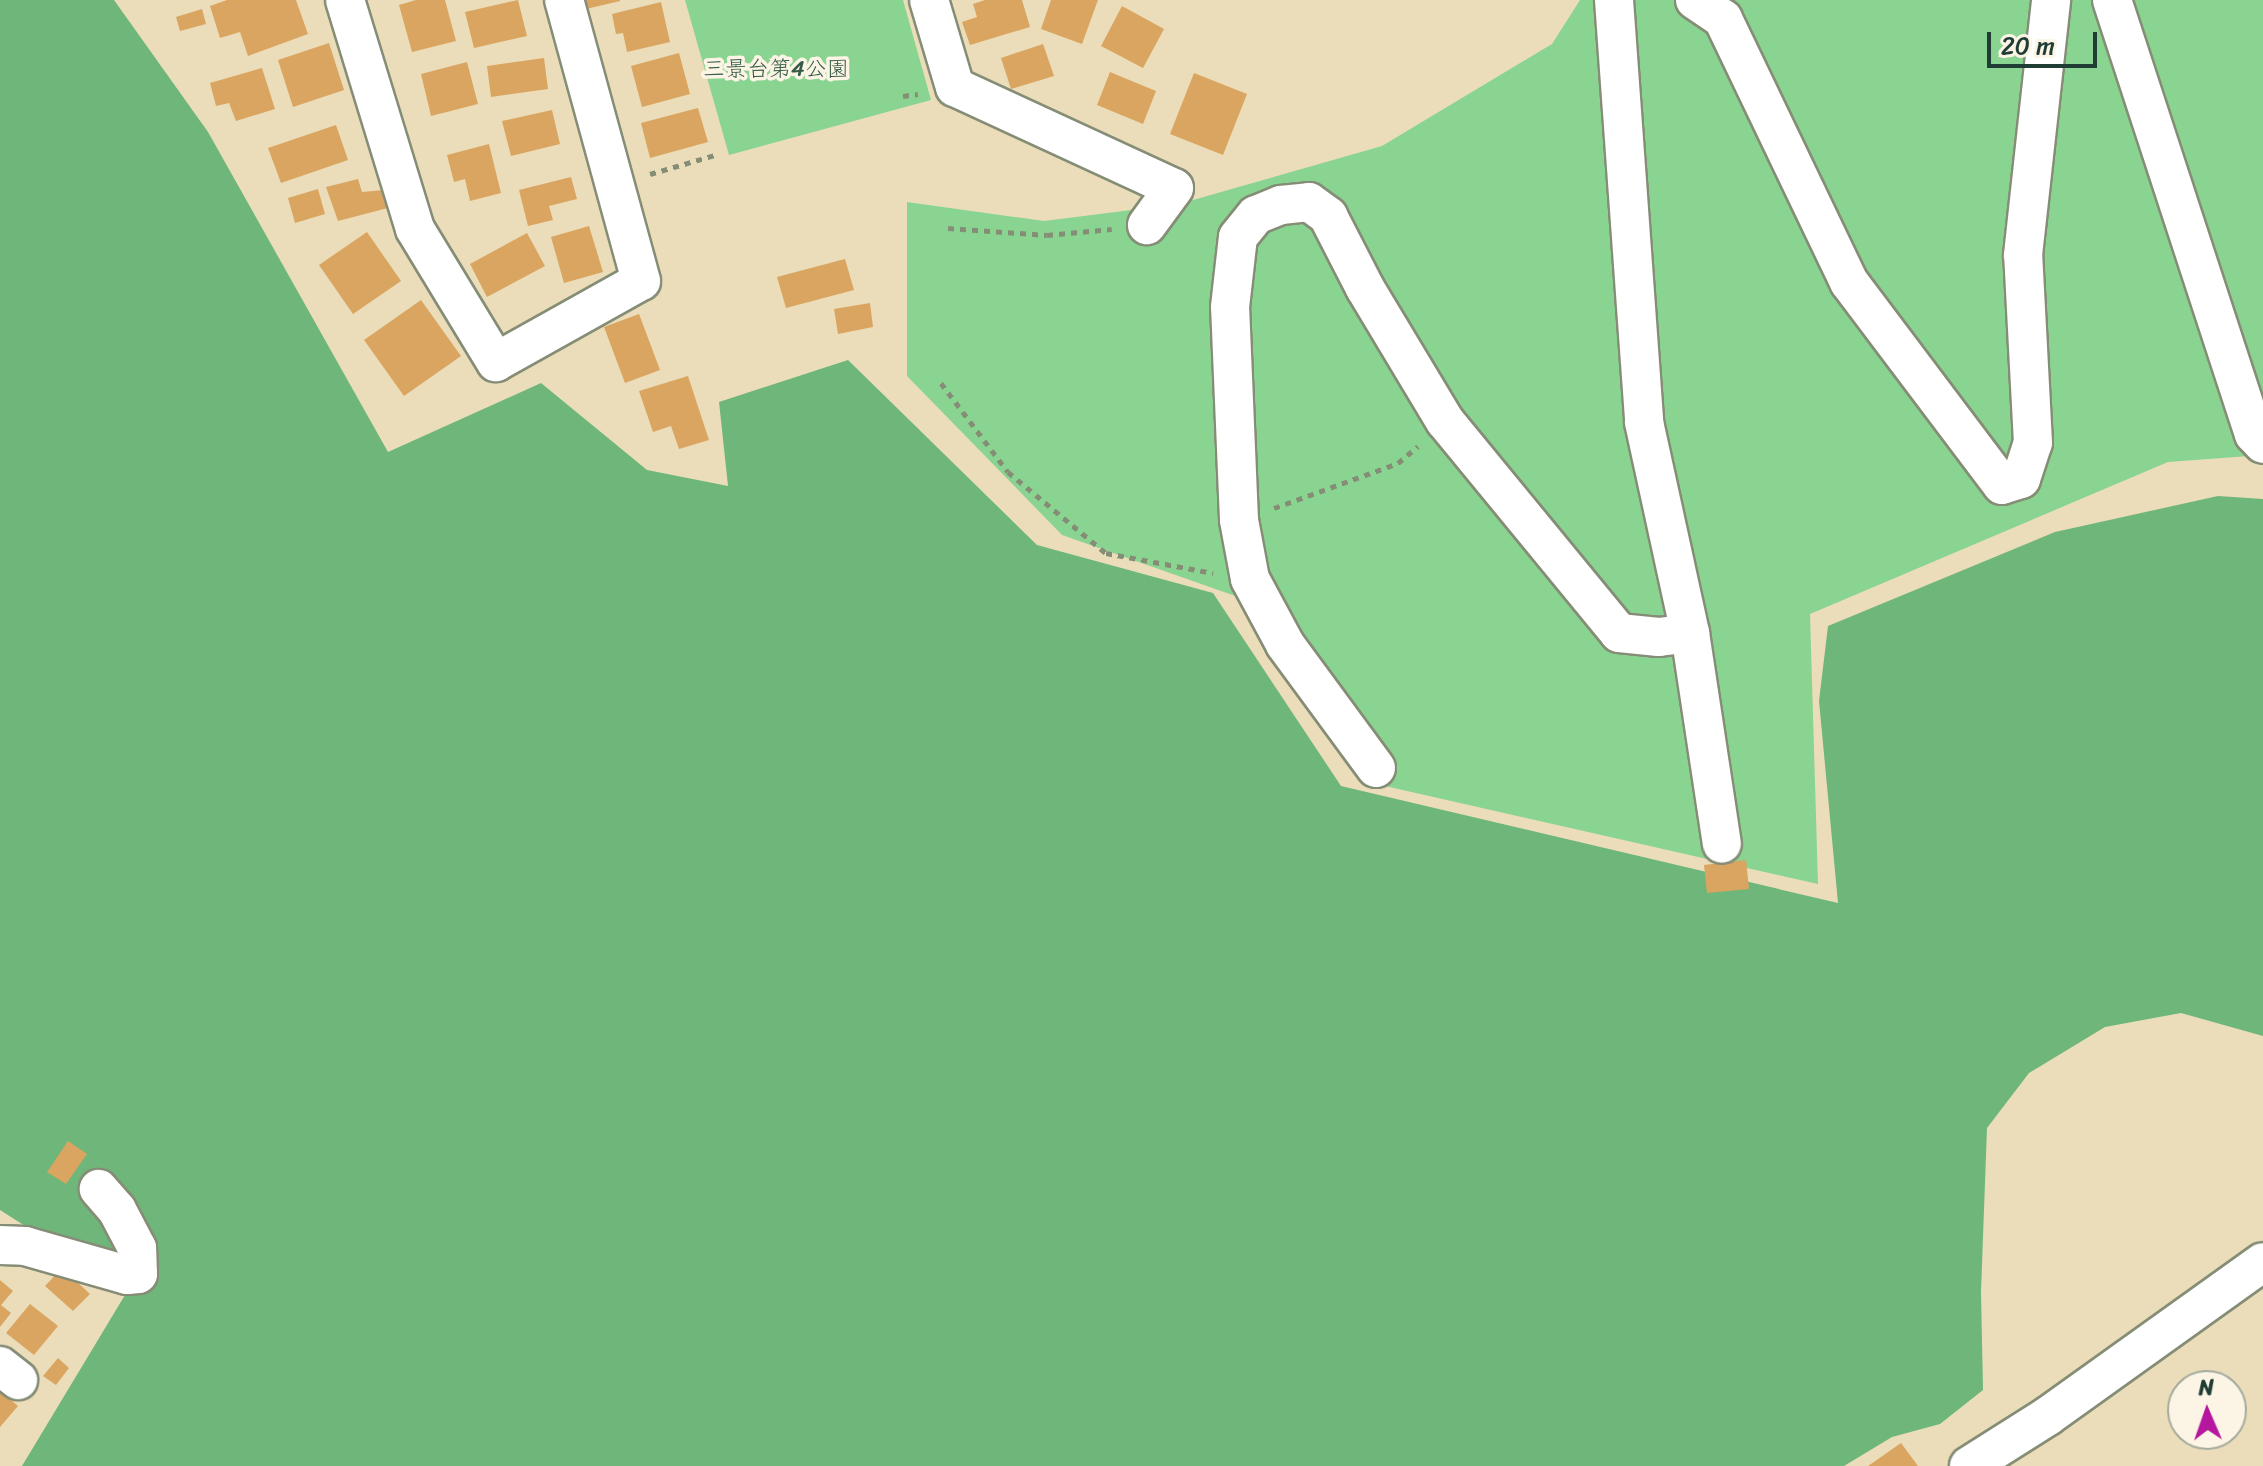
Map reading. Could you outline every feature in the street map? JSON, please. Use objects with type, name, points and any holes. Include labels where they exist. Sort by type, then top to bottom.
[{"type":"street","points":[[345,0],[415,229],[496,362],[641,281],[564,0]]},
{"type":"street","points":[[929,0],[955,87],[1174,188],[1147,225]]},
{"type":"street","points":[[1614,0],[1644,422],[1690,633],[1722,844]]},
{"type":"street","points":[[1695,0],[1723,19],[1849,282],[2002,485],[2021,479],[2033,443],[2023,255],[2051,0]]},
{"type":"street","points":[[2112,0],[2254,434],[2263,444]]},
{"type":"street","points":[[1376,768],[1285,644],[1250,579],[1239,520],[1230,307],[1238,237],[1256,215],[1281,205],[1309,202],[1328,216],[1365,288],[1445,421],[1619,633],[1659,637],[1690,633]]},
{"type":"street","points":[[0,1245],[25,1246],[127,1275],[138,1274],[137,1248],[117,1210],[99,1189]]},
{"type":"street","points":[[1969,1466],[2048,1416],[2263,1262]]},
{"type":"path","points":[[615,184],[715,155]]},
{"type":"path","points":[[941,383],[1008,472],[1106,553],[1250,579]]},
{"type":"path","points":[[1239,520],[1398,463],[1445,421]]},
{"type":"green space","points":[[0,0],[114,0],[208,132],[388,452],[541,383],[647,470],[728,486],[719,402],[848,360],[1037,545],[1213,593],[1341,786],[1838,903],[1819,701],[1828,626],[2055,532],[2218,496],[2263,499],[2263,1036],[2181,1013],[2105,1027],[2029,1073],[1987,1128],[1981,1292],[1983,1390],[1940,1424],[1892,1437],[1844,1466],[22,1466],[125,1295],[0,1210]]},
{"type":"green space","name":"三景台第4公園","points":[[685,0],[903,0],[931,100],[729,155]]},
{"type":"green space","points":[[1580,0],[2263,0],[2263,455],[2168,462],[1810,614],[1818,884],[1363,781],[1241,598],[1062,535],[907,376],[907,202],[1044,221],[1179,204],[1382,146],[1552,44]]},
{"type":"building","points":[[227,0],[296,0],[308,34],[248,56],[240,32],[220,38],[210,6]]},
{"type":"building","points":[[416,0],[445,0],[456,41],[412,52],[399,5]]},
{"type":"building","points":[[518,0],[527,36],[474,48],[465,12]]},
{"type":"building","points":[[584,0],[620,0],[620,1],[586,9]]},
{"type":"building","points":[[985,0],[1022,0],[1030,27],[970,45],[962,22],[977,17],[973,4]]},
{"type":"building","points":[[1051,0],[1098,0],[1082,44],[1041,29]]},
{"type":"building","points":[[661,2],[670,42],[627,52],[623,33],[616,34],[612,14]]},
{"type":"building","points":[[1122,6],[1164,29],[1143,68],[1101,46]]},
{"type":"building","points":[[202,9],[206,24],[180,31],[176,17]]},
{"type":"building","points":[[329,43],[344,90],[293,107],[278,60]]},
{"type":"building","points":[[1043,44],[1054,76],[1011,89],[1001,58]]},
{"type":"building","points":[[679,53],[690,94],[642,107],[631,66]]},
{"type":"building","points":[[544,58],[548,89],[491,97],[487,66]]},
{"type":"building","points":[[467,62],[478,104],[431,116],[421,74]]},
{"type":"building","points":[[262,68],[275,109],[236,121],[229,103],[216,106],[210,83]]},
{"type":"building","points":[[1110,72],[1156,91],[1143,124],[1097,105]]},
{"type":"building","points":[[1194,73],[1247,94],[1223,155],[1170,134]]},
{"type":"building","points":[[698,108],[708,142],[650,158],[641,123]]},
{"type":"building","points":[[552,110],[560,144],[511,156],[502,121]]},
{"type":"building","points":[[336,125],[348,160],[281,183],[268,148]]},
{"type":"building","points":[[489,144],[501,193],[470,201],[465,179],[454,182],[447,155]]},
{"type":"building","points":[[571,177],[577,199],[549,206],[553,220],[528,226],[519,190]]},
{"type":"building","points":[[358,179],[362,192],[384,190],[388,208],[338,221],[326,187]]},
{"type":"building","points":[[318,189],[325,214],[295,223],[288,198]]},
{"type":"building","points":[[589,226],[603,272],[564,283],[551,237]]},
{"type":"building","points":[[367,232],[401,281],[353,314],[319,265]]},
{"type":"building","points":[[527,233],[545,266],[487,297],[470,264]]},
{"type":"building","points":[[845,259],[854,290],[786,308],[777,277]]},
{"type":"building","points":[[421,300],[461,356],[404,396],[364,340]]},
{"type":"building","points":[[870,303],[873,327],[838,334],[834,309]]},
{"type":"building","points":[[639,314],[660,370],[625,383],[604,327]]},
{"type":"building","points":[[688,376],[709,440],[679,449],[671,426],[653,432],[639,391]]},
{"type":"building","points":[[1746,860],[1749,889],[1707,893],[1704,865]]},
{"type":"building","points":[[68,1141],[87,1154],[66,1184],[47,1172]]},
{"type":"building","points":[[62,1268],[90,1294],[73,1311],[45,1286]]},
{"type":"building","points":[[0,1280],[13,1291],[1,1305],[11,1313],[0,1327]]},
{"type":"building","points":[[30,1304],[58,1326],[34,1355],[6,1333]]},
{"type":"building","points":[[58,1358],[69,1368],[56,1385],[43,1376]]},
{"type":"building","points":[[0,1391],[18,1406],[0,1427]]},
{"type":"building","points":[[1901,1443],[1918,1466],[1868,1466]]}]
